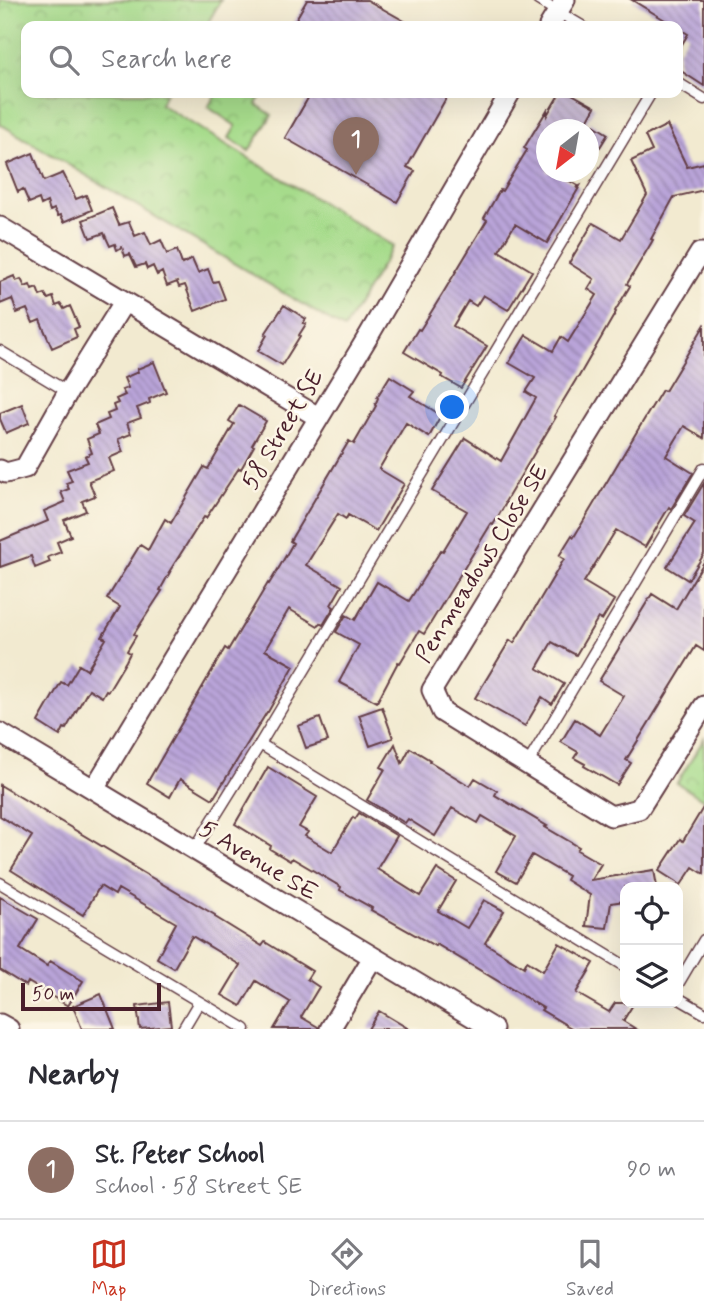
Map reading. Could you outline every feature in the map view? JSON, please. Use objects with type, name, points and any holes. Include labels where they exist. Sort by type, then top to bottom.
[{"type":"street","name":"58 Street SE","points":[[93,789],[369,335],[507,98]]},
{"type":"street","points":[[0,228],[318,417]]},
{"type":"street","name":"Penmeadows Close SE","points":[[704,253],[700,253],[432,690],[442,712],[611,816],[639,809],[704,706]]},
{"type":"street","points":[[0,470],[6,473],[25,467],[124,302]]},
{"type":"street","name":"5 Avenue SE","points":[[0,733],[493,1029]]},
{"type":"street","points":[[330,1029],[373,957]]},
{"type":"street","points":[[0,1024],[9,1029]]},
{"type":"lane","points":[[538,0],[557,13]]},
{"type":"lane","points":[[683,86],[704,99]]},
{"type":"lane","points":[[194,850],[648,98]]},
{"type":"lane","points":[[0,351],[68,392]]},
{"type":"lane","points":[[527,765],[704,468]]},
{"type":"lane","points":[[260,744],[620,963]]},
{"type":"lane","points":[[0,883],[245,1029]]},
{"type":"lane","points":[[683,976],[704,940]]},
{"type":"lane","points":[[683,1001],[704,1013]]},
{"type":"lane","points":[[183,1029],[199,1002]]},
{"type":"green space","points":[[0,0],[221,0],[209,21],[21,21],[21,98],[163,98],[160,104],[393,246],[344,329],[0,124]]},
{"type":"green space","points":[[214,98],[260,98],[256,104],[272,115],[249,151],[229,138],[236,126],[208,107]]},
{"type":"green space","points":[[704,739],[704,800],[677,783]]},
{"type":"building","points":[[307,0],[367,0],[404,21],[295,21]]},
{"type":"building","points":[[632,0],[704,0],[704,86],[683,72],[683,42],[688,34],[683,31],[683,21],[667,21]]},
{"type":"building","points":[[308,98],[446,98],[407,167],[415,171],[397,202],[285,138]]},
{"type":"building","points":[[557,98],[579,98],[595,107],[588,119],[542,119],[547,110],[547,115]]},
{"type":"building","points":[[667,125],[687,167],[704,163],[704,190],[674,197],[627,284],[630,286],[616,312],[506,503],[424,634],[419,631],[400,663],[398,662],[377,702],[339,682],[359,645],[336,632],[346,615],[355,620],[377,582],[409,601],[441,550],[443,551],[467,511],[432,491],[465,438],[501,461],[536,398],[526,392],[535,378],[509,363],[526,335],[553,351],[561,337],[568,342],[597,295],[588,289],[594,279],[569,263],[593,223],[621,239],[647,195],[631,161],[652,151],[645,136]]},
{"type":"building","points":[[536,128],[536,182],[571,182],[578,186],[576,188],[580,186],[547,243],[515,224],[499,251],[532,271],[508,310],[483,295],[476,306],[468,301],[453,326],[487,346],[461,388],[404,352],[487,220],[484,218],[500,190],[502,191],[527,150],[524,148]]},
{"type":"building","points":[[599,128],[608,134],[599,146]]},
{"type":"building","points":[[33,153],[44,181],[63,173],[76,199],[86,195],[92,210],[64,222],[54,209],[50,211],[47,202],[41,205],[39,199],[29,203],[23,189],[18,192],[7,164]]},
{"type":"building","points":[[112,208],[119,225],[129,222],[135,236],[145,232],[151,245],[161,240],[167,254],[177,250],[182,264],[192,259],[198,273],[208,269],[213,282],[218,281],[225,299],[195,311],[185,285],[179,287],[177,282],[167,286],[162,272],[157,275],[153,266],[147,269],[145,264],[136,267],[130,254],[125,256],[122,247],[117,250],[115,244],[110,246],[104,233],[90,238],[83,220]]},
{"type":"building","points":[[14,276],[16,281],[21,279],[25,287],[30,285],[32,290],[37,288],[40,296],[45,294],[48,299],[53,297],[56,306],[61,304],[64,309],[70,306],[79,327],[74,329],[77,337],[52,348],[40,320],[33,323],[27,309],[17,313],[12,299],[0,304],[0,282]]},
{"type":"building","points":[[284,305],[306,319],[303,323],[306,324],[282,365],[258,351],[267,335],[265,334]]},
{"type":"building","points":[[704,326],[704,438],[684,426],[666,456],[693,473],[645,547],[616,530],[584,582],[614,600],[602,620],[598,618],[576,655],[552,642],[537,668],[564,684],[552,704],[542,697],[525,726],[475,698],[510,640],[514,643],[564,559],[559,556],[572,535],[574,537],[662,390],[665,391]]},
{"type":"building","points":[[154,362],[166,392],[137,408],[141,418],[127,423],[131,434],[118,439],[123,452],[109,458],[114,471],[89,481],[95,496],[82,501],[86,511],[64,520],[71,536],[57,542],[61,552],[48,557],[50,562],[35,568],[31,556],[0,567],[0,541],[48,521],[44,511],[65,502],[61,492],[69,489],[66,483],[72,481],[67,470],[88,462],[85,456],[92,453],[87,439],[99,434],[95,425],[109,419],[107,414],[115,411],[113,405],[118,403],[116,399],[125,395],[122,390],[128,388],[124,378]]},
{"type":"building","points":[[390,376],[414,391],[410,396],[441,415],[429,437],[406,423],[379,469],[404,484],[376,531],[348,515],[346,519],[338,514],[306,565],[342,586],[331,605],[334,607],[323,625],[320,623],[318,626],[289,609],[265,650],[294,666],[213,799],[180,779],[170,797],[147,783],[225,648],[228,650],[280,566],[293,543],[290,541],[349,441],[354,444]]},
{"type":"building","points":[[22,404],[29,423],[6,433],[0,413]]},
{"type":"building","points":[[239,405],[266,421],[252,445],[254,446],[169,572],[160,590],[162,591],[134,634],[136,636],[127,651],[130,653],[108,691],[106,690],[102,697],[89,689],[60,736],[38,722],[61,682],[67,685],[79,665],[87,670],[106,639],[102,637],[120,607],[107,599],[140,545],[148,550],[165,519],[171,523],[204,467],[208,469],[234,424],[229,421]]},
{"type":"building","points":[[704,483],[704,554],[688,580],[667,567],[695,523],[684,516]]},
{"type":"building","points":[[704,562],[704,651],[696,646],[626,760],[631,763],[617,785],[584,766],[585,764],[574,758],[578,752],[561,742],[575,719],[600,735],[624,696],[599,681],[652,594],[676,609]]},
{"type":"building","points":[[382,707],[393,738],[370,746],[359,715]]},
{"type":"building","points":[[320,718],[328,741],[306,748],[298,726]]},
{"type":"building","points":[[395,744],[402,763],[410,748],[470,786],[475,778],[497,791],[495,795],[579,847],[577,850],[601,864],[591,880],[654,870],[656,882],[620,882],[620,902],[611,903],[607,928],[586,926],[590,895],[566,880],[568,876],[532,855],[516,882],[496,871],[516,836],[482,816],[478,823],[452,808],[435,836],[408,819],[405,823],[367,800],[385,769],[381,767]]},
{"type":"building","points":[[268,767],[317,797],[299,827],[308,832],[305,836],[332,852],[353,817],[355,819],[359,813],[397,836],[377,869],[420,896],[437,869],[456,881],[438,911],[467,928],[484,900],[504,911],[485,943],[524,967],[527,961],[543,971],[559,943],[594,963],[576,993],[609,1012],[615,1003],[620,1003],[620,1008],[631,1008],[623,1021],[636,1029],[573,1029],[436,944],[435,946],[371,910],[372,908],[340,890],[341,887],[292,858],[290,861],[270,849],[271,846],[235,824]]},
{"type":"building","points":[[0,785],[262,946],[265,942],[312,971],[307,979],[319,987],[301,1017],[318,1029],[274,1029],[290,1002],[256,981],[241,1006],[222,995],[240,965],[192,936],[174,968],[157,958],[176,923],[118,889],[115,895],[100,886],[83,915],[11,870],[32,836],[0,816]]},
{"type":"building","points":[[704,806],[704,874],[693,867],[683,882],[676,882],[659,871],[680,839],[683,841]]},
{"type":"building","points":[[0,897],[38,919],[20,949],[47,966],[50,961],[83,981],[68,1006],[28,982],[26,986],[0,970]]},
{"type":"building","points":[[101,994],[115,1029],[82,1029],[73,1006]]},
{"type":"building","points":[[168,1002],[171,1026],[140,1029],[137,1006]]},
{"type":"building","points":[[379,1011],[409,1029],[368,1029]]},
{"type":"place","name":"St. Peter School","points":[[356,175]]}]
